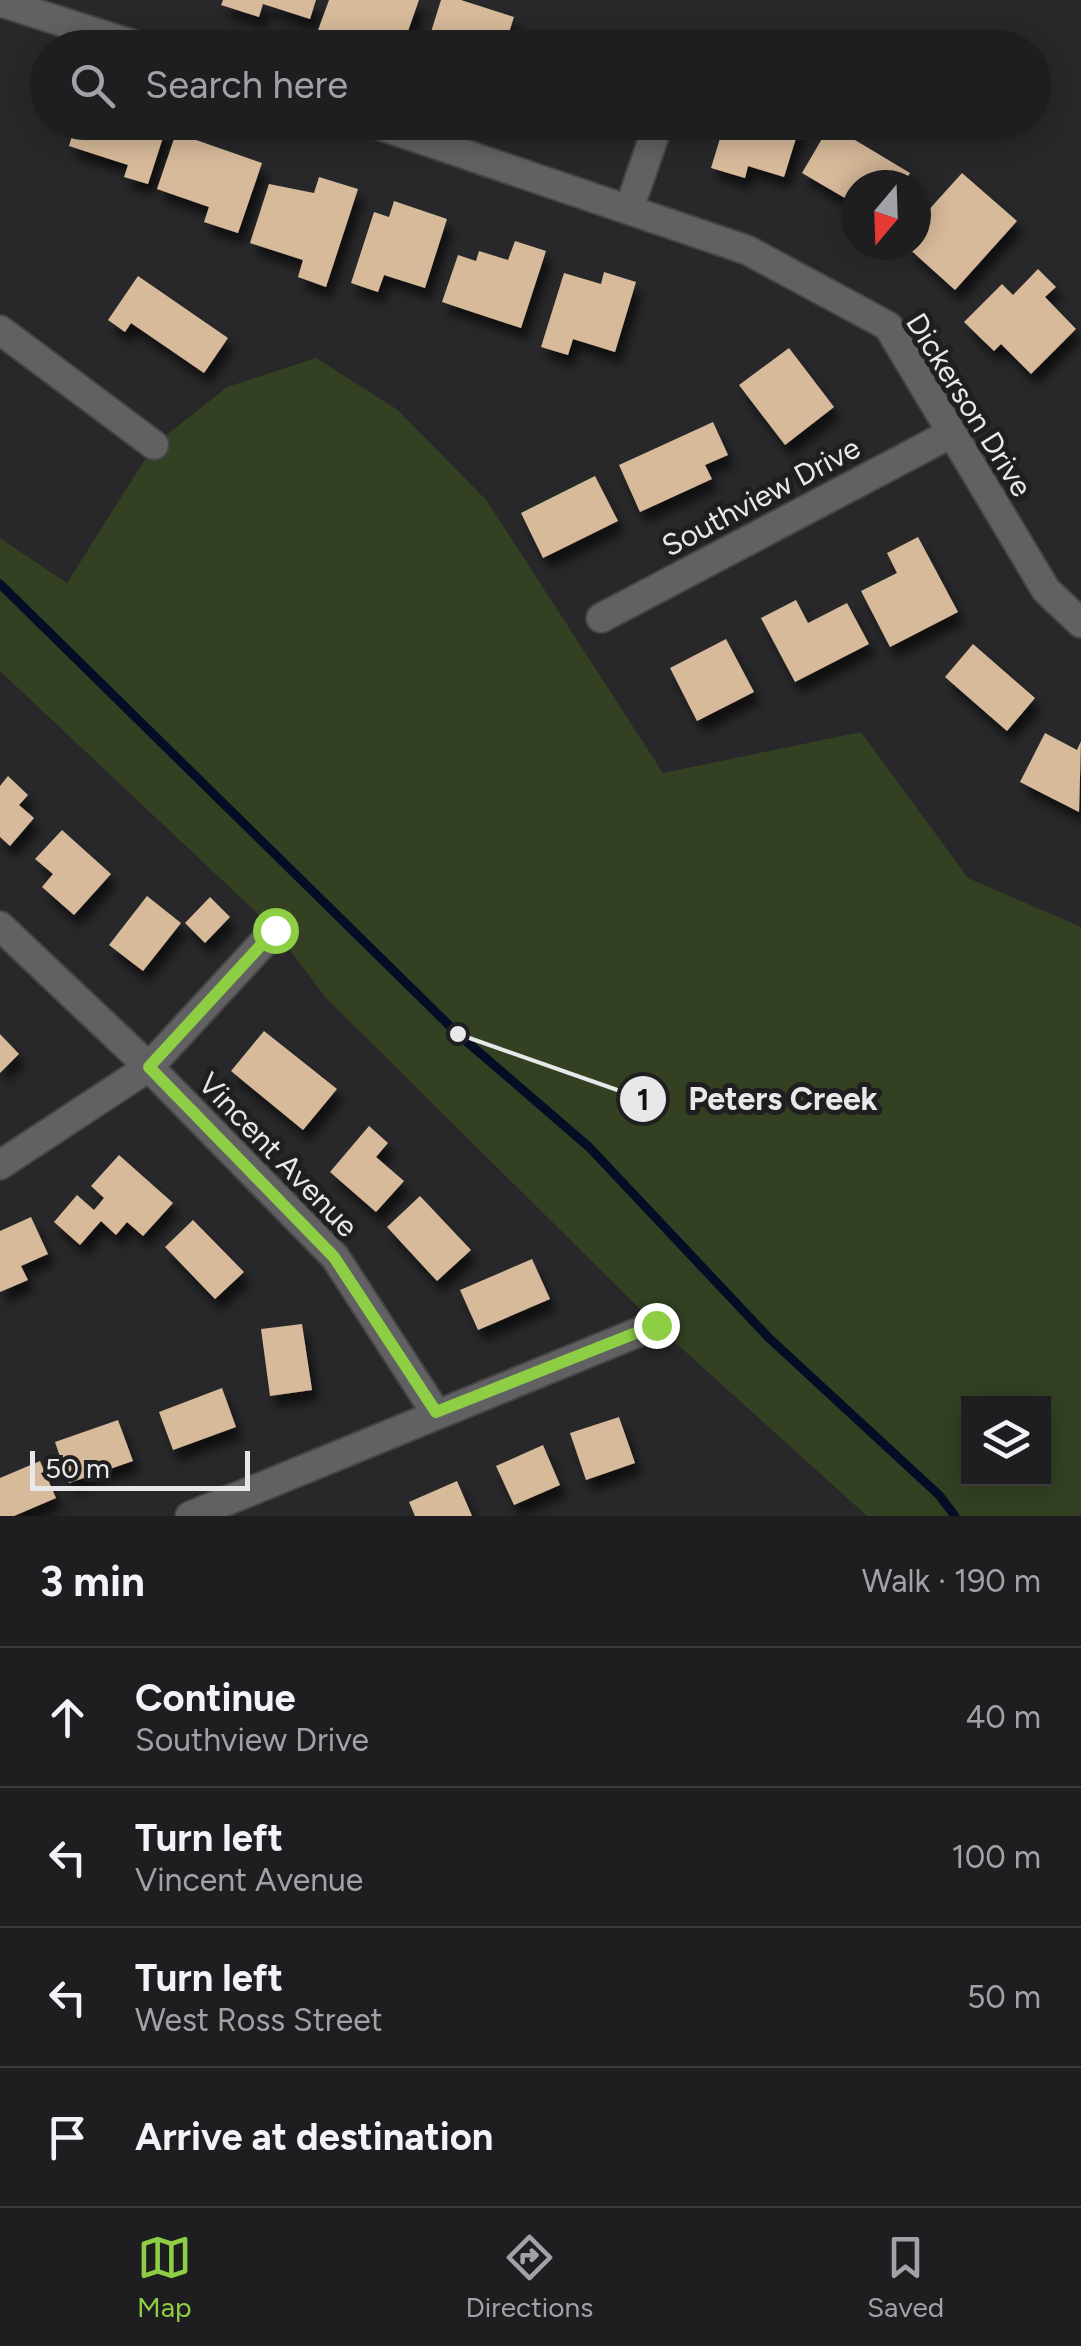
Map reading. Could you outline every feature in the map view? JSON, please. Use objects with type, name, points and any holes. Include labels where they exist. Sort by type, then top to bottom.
[{"type":"street","points":[[0,2],[90,30]]},
{"type":"street","name":"Dickerson Drive","points":[[424,140],[747,250],[888,326],[1046,590],[1081,623]]},
{"type":"street","points":[[630,208],[653,140]]},
{"type":"street","points":[[0,330],[154,445]]},
{"type":"street","name":"Southview Drive","points":[[601,618],[950,434]]},
{"type":"street","name":"Vincent Avenue","points":[[0,926],[149,1067],[334,1257],[436,1412]]},
{"type":"street","points":[[0,1165],[149,1067],[275,930]]},
{"type":"street","points":[[190,1516],[656,1325]]},
{"type":"green space","points":[[316,358],[398,410],[487,501],[663,773],[861,732],[968,878],[1081,927],[1081,1516],[867,1516],[656,1325],[325,997],[275,930],[0,671],[0,538],[67,583],[154,445],[227,387]]},
{"type":"building","points":[[223,0],[316,0],[310,19],[263,4],[259,17],[221,5]]},
{"type":"building","points":[[329,0],[419,0],[408,30],[318,30]]},
{"type":"building","points":[[441,0],[461,0],[514,17],[510,30],[432,30]]},
{"type":"building","points":[[71,140],[162,140],[148,184],[124,177],[128,165],[69,146]]},
{"type":"building","points":[[174,140],[196,140],[262,163],[238,233],[204,222],[209,207],[157,189]]},
{"type":"building","points":[[720,140],[795,140],[784,177],[748,166],[745,178],[711,168]]},
{"type":"building","points":[[821,140],[855,140],[905,170],[841,170],[841,196],[802,173]]},
{"type":"building","points":[[962,173],[1017,221],[955,290],[922,260],[931,260],[931,207]]},
{"type":"building","points":[[319,177],[358,189],[326,287],[298,277],[303,260],[250,243],[269,184],[314,193]]},
{"type":"building","points":[[394,201],[447,219],[425,288],[384,275],[378,292],[351,283],[374,212],[389,217]]},
{"type":"building","points":[[515,241],[546,251],[521,328],[442,302],[458,255],[476,261],[479,251],[508,260]]},
{"type":"building","points":[[1038,269],[1056,287],[1045,297],[1076,329],[1031,374],[1001,344],[994,351],[964,322],[1002,284],[1013,295]]},
{"type":"building","points":[[604,272],[636,282],[615,352],[573,339],[568,355],[541,347],[564,273],[601,284]]},
{"type":"building","points":[[138,276],[228,338],[204,373],[131,323],[125,332],[108,320]]},
{"type":"building","points":[[789,348],[834,407],[785,445],[739,385]]},
{"type":"building","points":[[713,422],[728,455],[705,465],[712,479],[640,512],[619,465]]},
{"type":"building","points":[[595,476],[618,521],[543,558],[521,513]]},
{"type":"building","points":[[918,537],[958,612],[890,647],[861,591],[897,573],[887,553]]},
{"type":"building","points":[[796,600],[808,623],[847,603],[869,644],[795,682],[761,618]]},
{"type":"building","points":[[726,639],[754,692],[697,721],[670,668]]},
{"type":"building","points":[[973,644],[1035,698],[1007,731],[945,677]]},
{"type":"building","points":[[1045,733],[1077,750],[1081,741],[1079,812],[1020,782]]},
{"type":"building","points":[[8,776],[28,795],[19,805],[34,818],[10,846],[0,837],[0,786]]},
{"type":"building","points":[[62,830],[111,874],[74,915],[42,887],[53,874],[35,859]]},
{"type":"building","points":[[147,896],[181,923],[143,971],[109,945]]},
{"type":"building","points":[[210,897],[230,917],[205,943],[185,923]]},
{"type":"building","points":[[264,1031],[337,1089],[303,1130],[231,1071]]},
{"type":"building","points":[[0,1034],[19,1054],[0,1073]]},
{"type":"building","points":[[369,1126],[388,1143],[376,1157],[404,1181],[376,1212],[330,1172]]},
{"type":"building","points":[[119,1155],[173,1203],[143,1236],[127,1222],[116,1235],[101,1221],[80,1245],[54,1222],[77,1195],[94,1210],[104,1198],[91,1186]]},
{"type":"building","points":[[420,1196],[471,1250],[437,1281],[387,1227]]},
{"type":"building","points":[[31,1217],[48,1254],[21,1266],[28,1280],[0,1292],[0,1231]]},
{"type":"building","points":[[193,1220],[244,1272],[215,1299],[165,1247]]},
{"type":"building","points":[[532,1259],[550,1299],[478,1330],[460,1290]]},
{"type":"building","points":[[302,1324],[312,1390],[270,1396],[261,1329]]},
{"type":"building","points":[[222,1388],[236,1427],[173,1450],[159,1412]]},
{"type":"building","points":[[619,1417],[635,1463],[586,1480],[570,1433]]},
{"type":"building","points":[[118,1420],[133,1461],[69,1483],[55,1442]]},
{"type":"building","points":[[543,1445],[560,1485],[514,1505],[496,1466]]},
{"type":"building","points":[[40,1461],[56,1498],[14,1516],[0,1516],[0,1478]]},
{"type":"building","points":[[457,1481],[472,1516],[415,1516],[409,1502]]},
{"type":"waterway","points":[[0,584],[458,1034],[589,1147],[769,1338],[939,1495],[955,1516]]},
{"type":"place","name":"Peters Creek","points":[[458,1034]]},
{"type":"route","points":[[275,930],[149,1067],[334,1257],[436,1412],[656,1325]]}]
